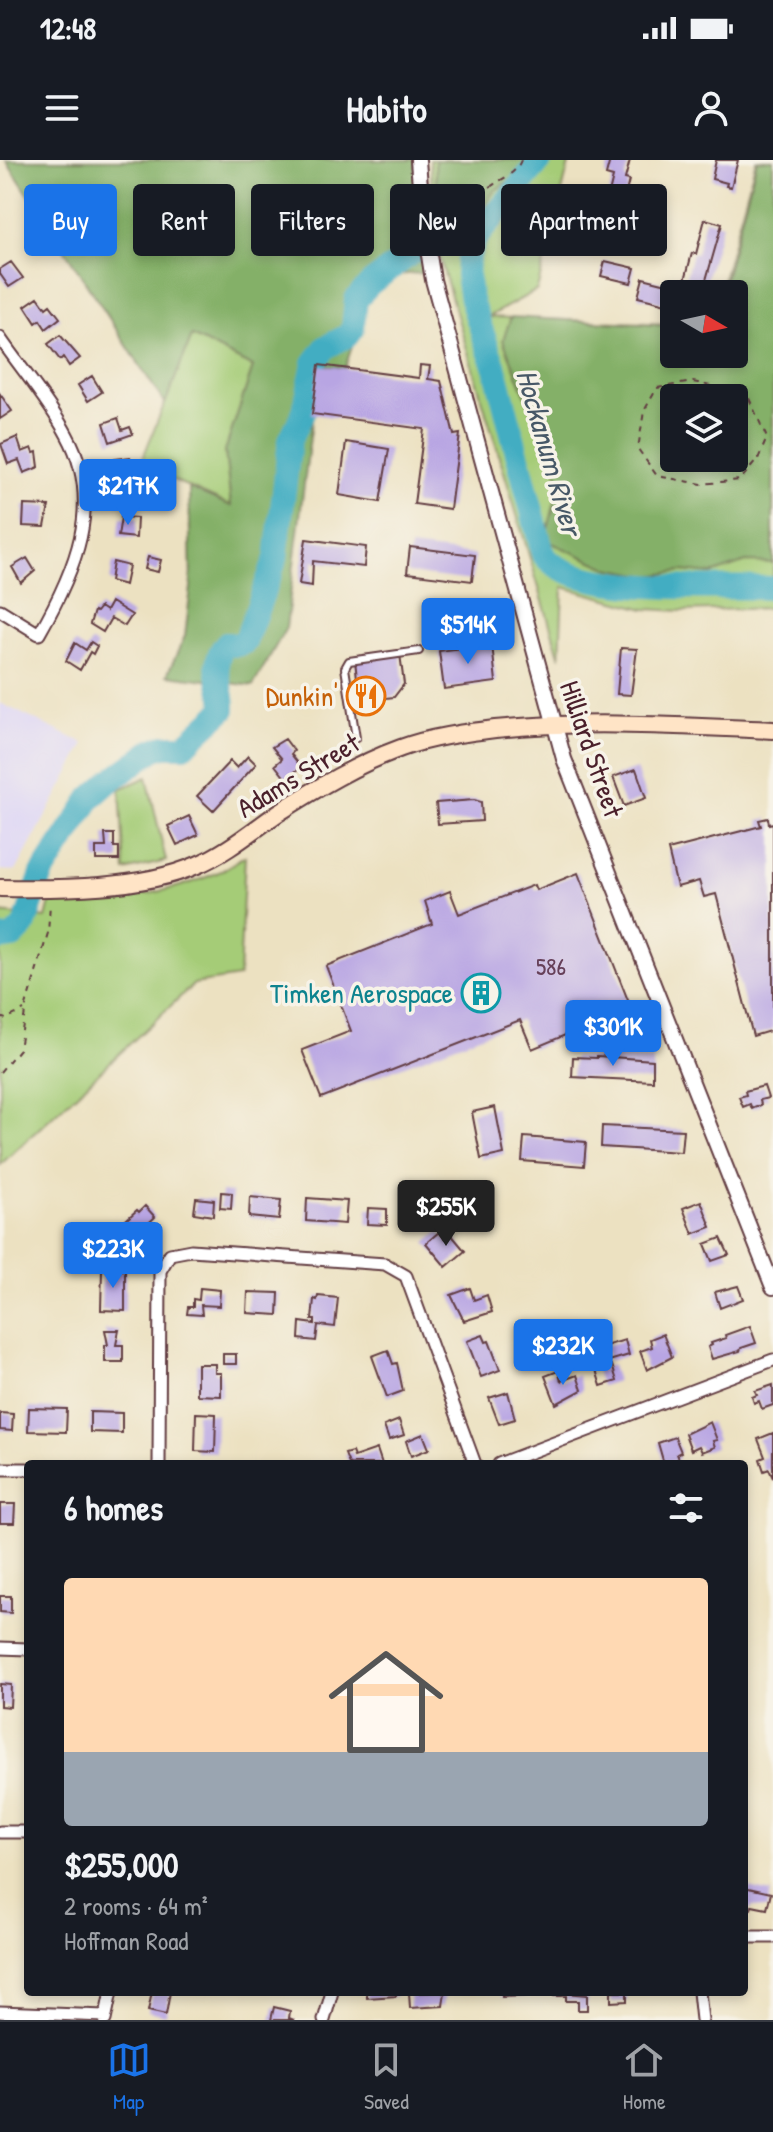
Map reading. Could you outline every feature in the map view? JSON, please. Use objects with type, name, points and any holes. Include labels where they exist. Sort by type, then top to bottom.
[{"type":"main road","name":"Adams Street","points":[[0,888],[42,892],[162,878],[198,865],[342,774],[401,748],[437,737],[554,724],[773,730]]},
{"type":"street","name":"Hilliard Street","points":[[418,160],[420,184]]},
{"type":"street","name":"Hilliard Street","points":[[429,256],[554,724],[580,800],[773,1287]]},
{"type":"street","points":[[0,338],[68,436],[80,470],[84,503],[81,542],[64,591],[39,634],[0,610]]},
{"type":"street","points":[[159,1460],[160,1271],[170,1254],[191,1250],[385,1264],[406,1276],[474,1460]]},
{"type":"street","points":[[510,1460],[773,1360]]},
{"type":"street","points":[[0,1469],[24,1469]]},
{"type":"street","points":[[0,1648],[24,1649]]},
{"type":"street","points":[[0,1832],[24,1832]]},
{"type":"street","points":[[748,1937],[773,1937]]},
{"type":"street","points":[[0,2012],[105,2018],[110,1996]]},
{"type":"street","points":[[324,2020],[331,1996]]},
{"type":"street","points":[[699,1996],[702,2020]]},
{"type":"lane","points":[[356,738],[345,668],[349,661],[419,651]]},
{"type":"path","points":[[485,191],[514,171],[521,160]]},
{"type":"path","points":[[693,382],[747,394],[767,438],[758,459],[740,480],[702,484],[657,476],[638,449],[644,411],[657,388],[693,382]]},
{"type":"path","points":[[767,438],[773,438]]},
{"type":"path","points":[[0,1072],[19,1049],[26,1010],[48,933],[42,892]]},
{"type":"path","points":[[0,1017],[6,1019],[26,1010]]},
{"type":"shaded area","points":[[0,703],[85,744],[16,871],[0,870]]},
{"type":"green space","points":[[6,160],[415,160],[417,184],[390,184],[390,256],[423,256],[424,273],[375,276],[345,368],[319,365],[286,628],[253,686],[167,675],[185,636],[191,587],[189,488],[231,506],[225,451],[253,367],[192,336],[165,404],[69,256],[117,256],[117,184],[24,184],[24,188]]},
{"type":"green space","points":[[430,160],[570,160],[564,184],[501,184],[501,256],[546,256],[537,290],[488,317],[660,323],[660,368],[748,368],[748,280],[723,280],[756,160],[773,160],[773,608],[645,609],[563,587],[560,658],[439,256],[485,256],[485,184],[432,184]]},
{"type":"green space","points":[[435,160],[525,160],[523,172],[501,184],[485,206],[485,184],[436,184]]},
{"type":"green space","points":[[757,160],[773,160],[773,563],[746,562],[712,574],[682,571],[650,576],[608,568],[545,540],[558,491],[557,472],[503,340],[511,317],[660,325],[660,368],[748,368],[748,280],[725,280]]},
{"type":"green space","points":[[192,335],[253,367],[225,451],[231,506],[140,465]]},
{"type":"green space","points":[[147,777],[166,861],[125,871],[120,789]]},
{"type":"green space","points":[[245,856],[239,977],[194,984],[0,1165],[0,913],[46,918],[50,902],[112,899],[153,893],[216,873]]},
{"type":"building","points":[[610,160],[630,160],[625,179],[629,180],[628,184],[611,184],[613,177],[606,175]]},
{"type":"building","points":[[716,160],[738,160],[731,187],[712,179]]},
{"type":"building","points":[[705,219],[722,224],[706,280],[685,280],[692,253],[696,254]]},
{"type":"building","points":[[605,261],[635,268],[631,283],[601,276]]},
{"type":"building","points":[[11,262],[23,278],[9,287],[0,269]]},
{"type":"building","points":[[643,278],[660,282],[660,302],[638,297]]},
{"type":"building","points":[[38,297],[46,308],[50,305],[60,318],[46,329],[40,320],[36,323],[25,306]]},
{"type":"building","points":[[60,335],[80,358],[69,366],[48,344]]},
{"type":"building","points":[[319,365],[419,378],[420,365],[430,366],[428,379],[441,381],[454,435],[460,434],[450,509],[414,504],[424,429],[312,414]]},
{"type":"building","points":[[92,376],[102,392],[88,401],[78,385]]},
{"type":"building","points":[[0,394],[12,411],[0,419]]},
{"type":"building","points":[[118,418],[122,430],[130,427],[133,434],[110,442],[104,423]]},
{"type":"building","points":[[17,437],[22,452],[32,448],[34,453],[37,452],[39,467],[24,473],[19,460],[8,464],[1,444]]},
{"type":"building","points":[[346,442],[389,449],[380,502],[339,495]]},
{"type":"building","points":[[130,457],[135,489],[120,491],[115,459]]},
{"type":"building","points":[[24,505],[49,506],[45,527],[23,526]]},
{"type":"building","points":[[121,517],[137,518],[136,538],[118,536]]},
{"type":"building","points":[[306,539],[366,547],[364,567],[313,561],[312,586],[299,584]]},
{"type":"building","points":[[410,547],[475,555],[472,581],[407,573]]},
{"type":"building","points":[[148,557],[161,560],[158,572],[145,569]]},
{"type":"building","points":[[27,558],[35,571],[21,583],[12,567]]},
{"type":"building","points":[[113,562],[129,566],[125,585],[110,581]]},
{"type":"building","points":[[111,602],[132,615],[125,626],[111,618],[103,632],[90,624],[94,611],[100,607],[106,611]]},
{"type":"building","points":[[91,642],[97,646],[80,670],[66,661],[75,643],[86,650]]},
{"type":"building","points":[[492,644],[496,682],[444,689],[439,651]]},
{"type":"building","points":[[621,648],[637,649],[631,695],[617,694]]},
{"type":"building","points":[[400,654],[404,684],[394,697],[360,701],[355,687],[358,687],[355,660]]},
{"type":"building","points":[[285,739],[301,767],[286,779],[275,765],[282,759],[272,747]]},
{"type":"building","points":[[248,756],[256,764],[213,811],[197,796],[230,761],[237,768]]},
{"type":"building","points":[[636,769],[646,798],[624,806],[613,777]]},
{"type":"building","points":[[481,802],[482,821],[438,824],[436,803]]},
{"type":"building","points":[[189,816],[198,835],[177,845],[168,826]]},
{"type":"building","points":[[768,818],[769,824],[773,823],[773,1030],[753,1036],[716,894],[704,897],[699,881],[677,887],[668,850],[761,826],[759,820]]},
{"type":"building","points":[[105,834],[114,834],[114,847],[119,847],[119,860],[96,860],[96,847],[106,847]]},
{"type":"building","name":"Timken Aerospace","points":[[578,873],[642,1036],[614,1046],[607,1027],[585,1035],[582,1028],[532,1049],[520,1020],[321,1098],[302,1050],[351,1031],[326,966],[432,924],[425,901],[450,891],[459,914],[534,885],[536,890]]},
{"type":"building","points":[[573,1057],[653,1060],[653,1081],[572,1077]]},
{"type":"building","points":[[764,1086],[768,1098],[760,1100],[761,1105],[752,1109],[750,1104],[743,1107],[739,1097],[746,1095],[745,1091]]},
{"type":"building","points":[[495,1107],[504,1154],[481,1159],[472,1112]]},
{"type":"building","points":[[602,1126],[683,1130],[681,1152],[601,1147]]},
{"type":"building","points":[[524,1137],[586,1142],[584,1166],[522,1161]]},
{"type":"building","points":[[221,1192],[232,1193],[231,1209],[220,1208]]},
{"type":"building","points":[[250,1197],[281,1200],[279,1220],[249,1217]]},
{"type":"building","points":[[196,1198],[214,1200],[213,1216],[194,1213]]},
{"type":"building","points":[[307,1198],[347,1201],[345,1224],[306,1221]]},
{"type":"building","points":[[701,1201],[711,1227],[693,1234],[683,1208]]},
{"type":"building","points":[[145,1206],[155,1217],[130,1241],[117,1228]]},
{"type":"building","points":[[368,1208],[387,1209],[387,1225],[367,1224]]},
{"type":"building","points":[[439,1232],[444,1238],[450,1233],[465,1251],[446,1267],[426,1243]]},
{"type":"building","points":[[721,1238],[729,1255],[712,1261],[705,1244]]},
{"type":"building","points":[[102,1269],[125,1270],[125,1311],[101,1310]]},
{"type":"building","points":[[738,1286],[743,1299],[720,1308],[715,1292]]},
{"type":"building","points":[[200,1288],[220,1290],[219,1306],[201,1305],[202,1315],[187,1314],[188,1307],[193,1307],[193,1299],[199,1300]]},
{"type":"building","points":[[470,1288],[474,1300],[487,1295],[492,1312],[464,1321],[451,1295]]},
{"type":"building","points":[[248,1292],[279,1293],[278,1315],[247,1313]]},
{"type":"building","points":[[318,1296],[338,1298],[335,1327],[318,1325],[316,1341],[299,1339],[300,1322],[315,1324],[312,1320],[314,1299],[317,1300]]},
{"type":"building","points":[[750,1326],[756,1343],[712,1359],[708,1347],[711,1343]]},
{"type":"building","points":[[105,1330],[119,1330],[116,1345],[123,1345],[123,1362],[105,1362],[105,1345],[108,1345]]},
{"type":"building","points":[[663,1334],[672,1357],[647,1370],[640,1351],[652,1347],[650,1339]]},
{"type":"building","points":[[483,1335],[486,1342],[489,1341],[500,1370],[481,1377],[467,1341]]},
{"type":"building","points":[[625,1340],[629,1355],[609,1361],[605,1346]]},
{"type":"building","points":[[388,1350],[393,1364],[397,1363],[403,1391],[387,1397],[372,1356]]},
{"type":"building","points":[[223,1354],[236,1354],[236,1364],[223,1364]]},
{"type":"building","points":[[197,1364],[215,1364],[215,1373],[221,1373],[221,1396],[197,1395]]},
{"type":"building","points":[[612,1365],[617,1381],[601,1386],[596,1370]]},
{"type":"building","points":[[558,1371],[561,1381],[577,1375],[582,1390],[556,1404],[545,1376]]},
{"type":"building","points":[[773,1385],[773,1405],[762,1409],[759,1401],[754,1403],[752,1397],[757,1395],[755,1391]]},
{"type":"building","points":[[508,1392],[515,1419],[499,1424],[489,1398]]},
{"type":"building","points":[[29,1408],[67,1409],[66,1432],[28,1431]]},
{"type":"building","points":[[90,1412],[122,1413],[122,1433],[90,1432]]},
{"type":"building","points":[[0,1413],[13,1414],[12,1431],[0,1430]]},
{"type":"building","points":[[196,1413],[216,1414],[215,1452],[195,1451]]},
{"type":"building","points":[[399,1420],[404,1435],[389,1440],[384,1426]]},
{"type":"building","points":[[710,1422],[717,1440],[713,1441],[715,1447],[702,1452],[699,1446],[691,1450],[685,1434]]},
{"type":"building","points":[[773,1433],[773,1478],[769,1469],[764,1471],[760,1459],[765,1457],[758,1439]]},
{"type":"building","points":[[423,1434],[429,1449],[411,1456],[406,1441]]},
{"type":"building","points":[[675,1437],[681,1452],[677,1454],[679,1459],[663,1460],[658,1443]]},
{"type":"building","points":[[377,1449],[381,1460],[347,1460],[345,1454],[352,1452],[354,1457]]},
{"type":"building","points":[[0,1504],[15,1504],[14,1523],[0,1523]]},
{"type":"building","points":[[0,1596],[11,1596],[11,1613],[0,1612]]},
{"type":"building","points":[[0,1684],[11,1685],[10,1707],[0,1706]]},
{"type":"building","points":[[748,1888],[771,1893],[767,1909],[752,1906],[748,1909]]},
{"type":"building","points":[[151,1996],[169,1996],[166,2015],[148,2011]]},
{"type":"building","points":[[409,1996],[444,1996],[443,2006],[410,2008]]},
{"type":"building","points":[[566,1996],[587,1996],[587,2010],[578,2010],[578,2001],[566,2001]]},
{"type":"building","points":[[611,1996],[627,1996],[627,2001],[611,2002]]},
{"type":"building","points":[[274,2007],[290,2011],[289,2018],[294,2020],[271,2020]]},
{"type":"waterway","name":"Hockanum River","points":[[541,160],[476,238],[468,257],[467,275],[471,300],[496,371],[543,554],[560,568],[616,583],[686,588],[773,588]]},
{"type":"waterway","points":[[0,939],[13,937],[24,926],[42,874],[91,798],[153,750],[164,746],[184,746],[224,709],[217,667],[220,652],[226,644],[245,642],[276,558],[290,440],[304,411],[314,363],[326,347],[347,336],[353,328],[356,299],[371,283],[408,256]]},
{"type":"place","name":"Dunkin'","points":[[366,696]]},
{"type":"place","name":"Timken Aerospace","points":[[481,993]]}]
